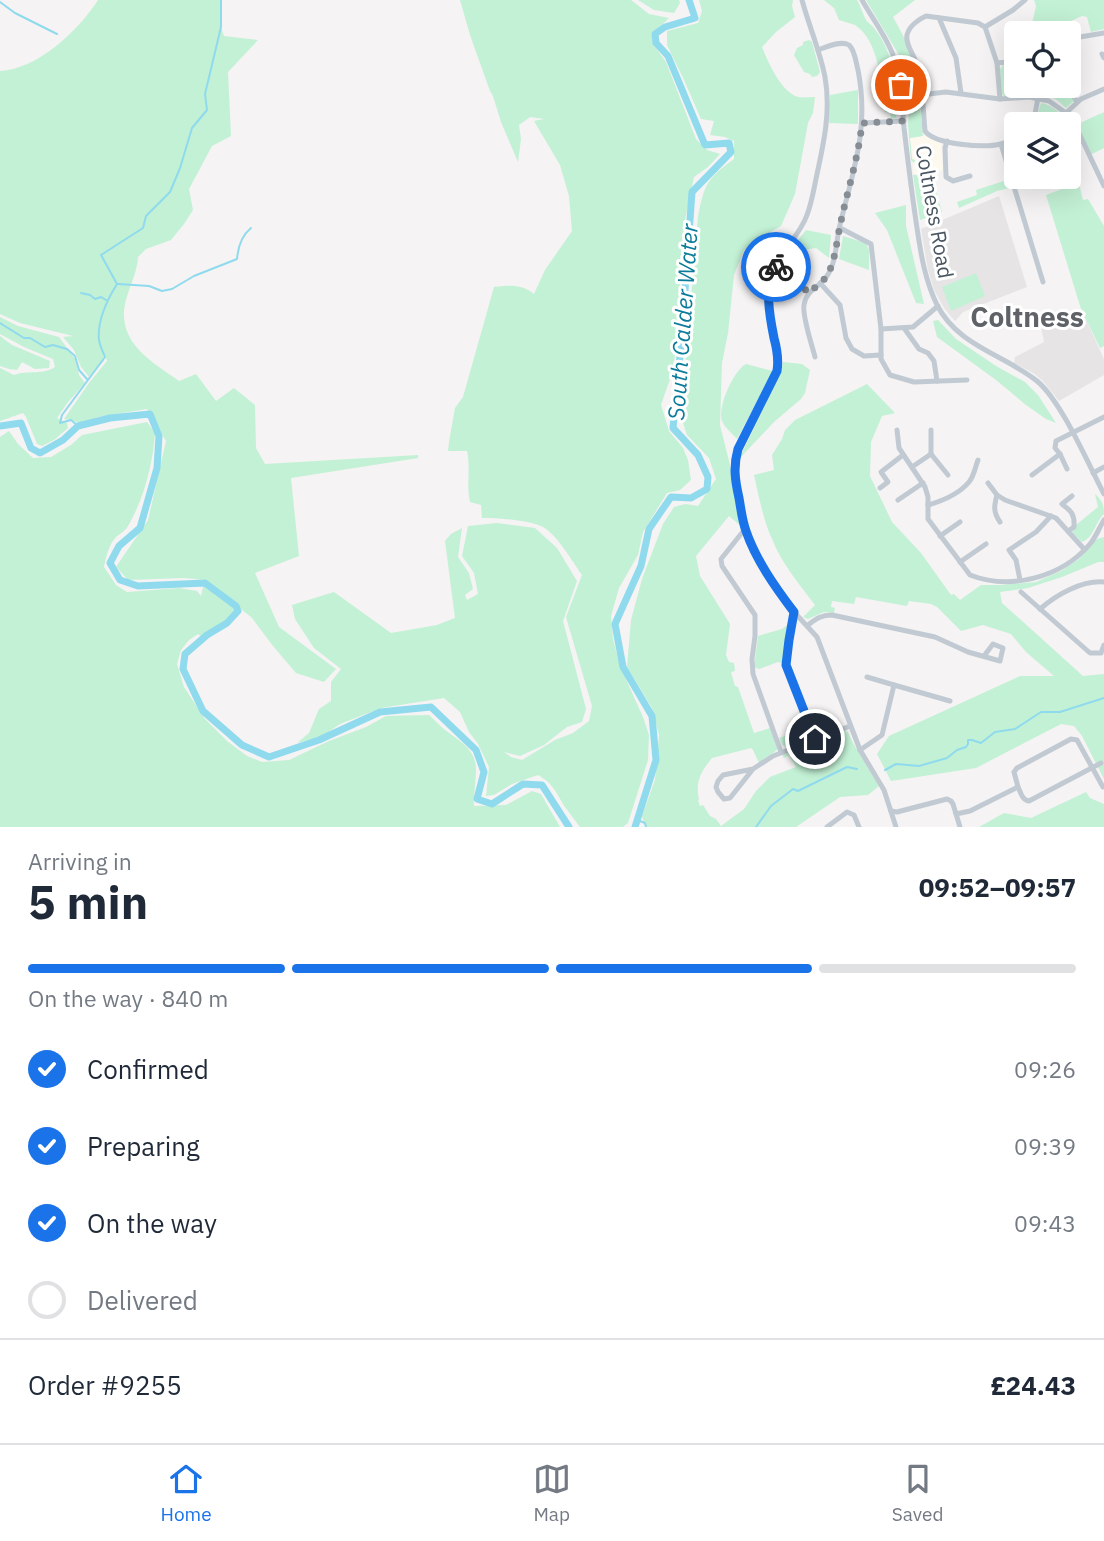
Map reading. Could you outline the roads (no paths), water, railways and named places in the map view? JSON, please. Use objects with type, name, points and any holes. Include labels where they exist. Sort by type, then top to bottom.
[{"type":"street","points":[[802,0],[827,88],[825,136],[807,216],[797,235],[774,266],[768,292],[768,308],[778,360],[777,371],[738,449],[734,474],[745,529],[774,585],[817,637],[850,726],[860,750],[883,787],[896,827]]},
{"type":"street","name":"Coltness Road","points":[[862,0],[893,54],[903,97],[909,183],[923,265],[938,306],[954,327],[972,342],[1038,382],[1048,393],[1081,443],[1104,494]]},
{"type":"street","points":[[985,27],[1025,0]]},
{"type":"street","points":[[1000,99],[997,63],[985,27],[978,23],[926,16],[910,29],[907,40],[918,71],[925,131],[928,135],[982,146],[1004,142]]},
{"type":"street","points":[[939,18],[956,58],[961,93]]},
{"type":"street","points":[[1081,37],[1104,33]]},
{"type":"street","points":[[815,357],[803,307],[806,296],[827,276],[835,256],[839,228],[860,145],[862,123],[861,88],[852,49],[842,43],[818,50]]},
{"type":"street","points":[[997,63],[1004,62]]},
{"type":"street","points":[[1067,112],[1077,102],[1104,89]]},
{"type":"street","points":[[903,97],[946,92],[1000,99],[1038,98],[1049,101],[1065,112]]},
{"type":"street","points":[[1035,112],[1038,98]]},
{"type":"street","points":[[1075,98],[1077,102]]},
{"type":"street","points":[[862,123],[904,121]]},
{"type":"street","points":[[1081,136],[1101,173],[1104,187]]},
{"type":"street","points":[[947,141],[946,177],[953,181],[970,176]]},
{"type":"street","points":[[1001,144],[1043,282]]},
{"type":"street","points":[[839,228],[871,244],[881,329],[881,359],[890,375],[914,382],[967,380]]},
{"type":"street","points":[[774,266],[784,270],[809,293]]},
{"type":"street","points":[[820,283],[840,305],[846,338],[852,349],[864,356],[881,355]]},
{"type":"street","points":[[881,329],[913,327],[938,306]]},
{"type":"street","points":[[904,327],[919,349],[928,353],[934,361],[937,382]]},
{"type":"street","points":[[1068,469],[1055,448],[1056,441],[1104,417]]},
{"type":"street","points":[[897,430],[899,448],[925,487],[928,519],[970,575],[978,579],[1001,583],[1042,576],[1063,567],[1101,533],[1104,520]]},
{"type":"street","points":[[931,430],[931,454],[948,475]]},
{"type":"street","points":[[912,467],[931,454]]},
{"type":"street","points":[[1032,475],[1060,454]]},
{"type":"street","points":[[880,488],[888,482],[881,472],[904,455]]},
{"type":"street","points":[[928,505],[942,501],[968,484],[978,460]]},
{"type":"street","points":[[1093,473],[1104,467]]},
{"type":"street","points":[[898,500],[906,499],[923,483]]},
{"type":"street","points":[[988,483],[997,495],[1005,500],[1056,517],[1084,549]]},
{"type":"street","points":[[997,495],[994,508],[1000,522]]},
{"type":"street","points":[[1068,531],[1074,527],[1075,519],[1073,512],[1062,504],[1072,496]]},
{"type":"street","points":[[1020,580],[1016,560],[1009,551],[1037,532],[1051,516]]},
{"type":"street","points":[[940,536],[960,522]]},
{"type":"street","points":[[745,529],[721,559],[722,566],[755,615],[753,674],[781,752]]},
{"type":"street","points":[[960,562],[986,544]]},
{"type":"street","points":[[1040,609],[1055,596],[1091,582],[1104,582]]},
{"type":"street","points":[[1021,593],[1090,653],[1101,653],[1104,645]]},
{"type":"street","points":[[794,612],[786,665],[815,739]]},
{"type":"street","points":[[808,625],[824,615],[833,615],[935,637],[984,656]]},
{"type":"street","points":[[867,677],[950,701]]},
{"type":"street","points":[[860,750],[882,735],[894,685]]},
{"type":"street","points":[[753,769],[730,798],[722,798],[716,787],[723,775],[753,769],[781,752],[850,726]]},
{"type":"street","points":[[1101,763],[1093,766],[1029,801],[1022,797],[1014,772],[1071,739],[1077,740],[1093,766],[1103,787]]},
{"type":"street","points":[[956,814],[970,811],[1018,787]]},
{"type":"street","points":[[891,811],[897,812],[947,799],[953,804],[960,827]]},
{"type":"street","points":[[827,827],[847,812],[854,815],[859,827]]},
{"type":"waterway","points":[[78,426],[71,420],[60,423],[62,415],[105,357],[99,340],[101,318],[117,284],[101,255],[143,228],[146,216],[170,192],[192,128],[207,110],[205,94],[221,27],[221,0]]},
{"type":"waterway","name":"South Calder Water","points":[[635,827],[656,760],[652,716],[623,667],[615,624],[641,566],[649,529],[671,497],[691,498],[707,489],[708,477],[698,455],[673,428],[692,192],[731,152],[729,143],[705,145],[668,56],[656,43],[655,34],[665,27],[695,18],[689,0]]},
{"type":"waterway","points":[[0,2],[15,13],[57,34]]},
{"type":"waterway","points":[[118,284],[149,286],[162,291],[172,289],[194,276],[237,259],[241,242],[251,228]]},
{"type":"waterway","points":[[81,293],[106,300]]},
{"type":"waterway","points":[[0,323],[45,347],[53,345],[67,349],[75,356],[79,370],[87,379]]},
{"type":"waterway","name":"South Calder Water","points":[[0,426],[21,423],[31,448],[40,453],[63,440],[78,426],[110,418],[150,414],[159,436],[157,468],[140,528],[119,546],[110,563],[120,580],[138,586],[205,583],[236,606],[238,611],[227,623],[207,635],[185,654],[183,669],[203,711],[242,745],[269,757],[319,740],[380,712],[431,707],[476,750],[484,772],[477,799],[492,804],[523,784],[542,785],[569,827]]},
{"type":"waterway","points":[[885,770],[896,764],[919,766],[947,758],[966,747],[968,740],[981,743],[995,732],[1015,729],[1041,712],[1060,712],[1104,698]]},
{"type":"waterway","points":[[756,827],[771,806],[793,789],[798,791],[847,767],[857,769]]},
{"type":"waterway","points":[[637,820],[645,823],[646,827]]},
{"type":"district","name":"Coltness","points":[[1027,317]]}]
